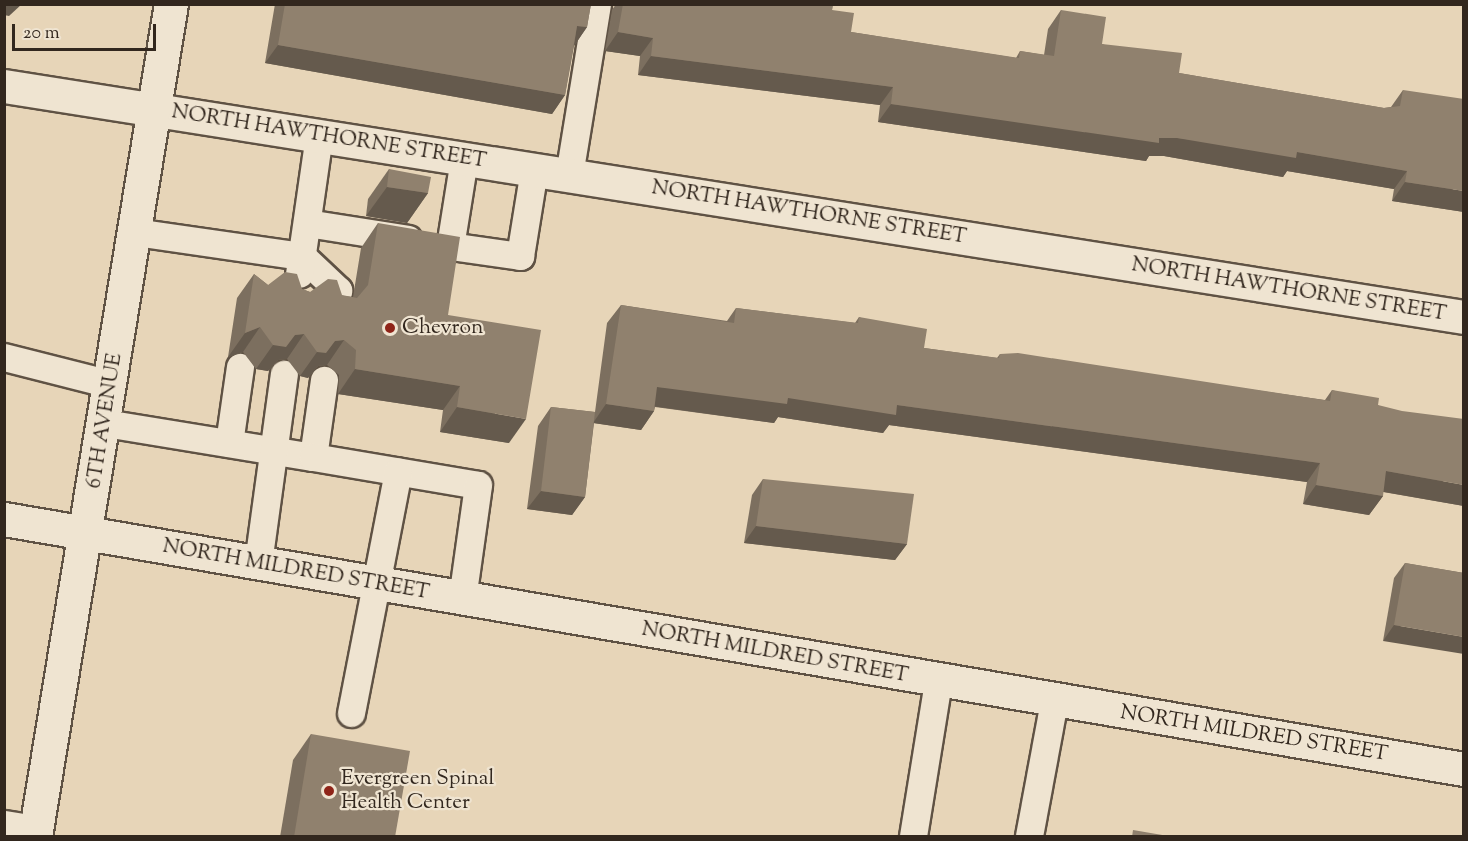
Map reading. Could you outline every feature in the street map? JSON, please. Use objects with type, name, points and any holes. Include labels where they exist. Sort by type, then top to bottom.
[{"type":"street","name":"6TH AVENUE","points":[[36,833],[88,533],[171,4]]},
{"type":"street","name":"NORTH HAWTHORNE STREET","points":[[4,86],[1464,317]]},
{"type":"street","name":"NORTH MILDRED STREET","points":[[4,519],[1054,701],[1464,769]]},
{"type":"lane","points":[[569,175],[597,4]]},
{"type":"lane","points":[[295,301],[319,136]]},
{"type":"lane","points":[[450,246],[464,159]]},
{"type":"lane","points":[[307,223],[520,256],[534,170]]},
{"type":"lane","points":[[135,232],[256,261],[302,256],[338,290],[335,307]]},
{"type":"lane","points":[[4,357],[111,384]]},
{"type":"lane","points":[[229,443],[240,367]]},
{"type":"lane","points":[[258,563],[284,374]]},
{"type":"lane","points":[[313,457],[324,380]]},
{"type":"lane","points":[[105,423],[478,485],[462,599]]},
{"type":"lane","points":[[351,713],[380,585],[398,472]]},
{"type":"lane","points":[[913,837],[938,681]]},
{"type":"lane","points":[[1029,837],[1054,701]]},
{"type":"lane","points":[[4,824],[36,833]]},
{"type":"building","points":[[285,4],[591,4],[587,27],[577,26],[565,95],[278,45]]},
{"type":"building","points":[[623,4],[833,4],[832,10],[854,13],[851,32],[1019,58],[1020,51],[1054,56],[1061,10],[1106,17],[1102,44],[1182,53],[1179,73],[1384,108],[1400,106],[1403,90],[1464,99],[1464,191],[1405,182],[1407,171],[1297,152],[1296,158],[1177,138],[1159,138],[1159,143],[891,104],[893,87],[651,56],[653,38],[618,32]]},
{"type":"building","points":[[389,169],[431,177],[428,193],[387,187]]},
{"type":"building","points":[[378,223],[460,237],[448,315],[541,330],[526,419],[457,407],[460,386],[355,369],[356,350],[344,340],[335,341],[326,353],[317,352],[304,334],[295,335],[286,347],[273,345],[260,327],[245,333],[254,274],[268,285],[285,272],[297,274],[302,289],[310,292],[328,279],[337,280],[342,295],[357,298],[368,285]]},
{"type":"building","points":[[621,305],[734,323],[736,308],[858,323],[859,317],[927,329],[924,348],[999,358],[1000,354],[1018,353],[1330,401],[1332,390],[1379,398],[1378,405],[1402,411],[1464,419],[1464,485],[1386,471],[1383,496],[1316,485],[1320,463],[897,405],[896,415],[788,398],[787,404],[657,387],[654,411],[606,404]]},
{"type":"building","points":[[551,407],[595,412],[585,497],[541,491]]},
{"type":"building","points":[[763,479],[914,494],[907,544],[756,526]]},
{"type":"building","points":[[1405,563],[1464,573],[1464,637],[1394,625]]},
{"type":"building","name":"Evergreen Spinal Health Center","points":[[311,734],[410,751],[395,837],[294,837]]},
{"type":"building","points":[[1133,830],[1174,837],[1132,837]]},
{"type":"place","name":"Chevron","points":[[390,328]]},
{"type":"place","name":"Evergreen Spinal Health Center","points":[[329,791]]}]
